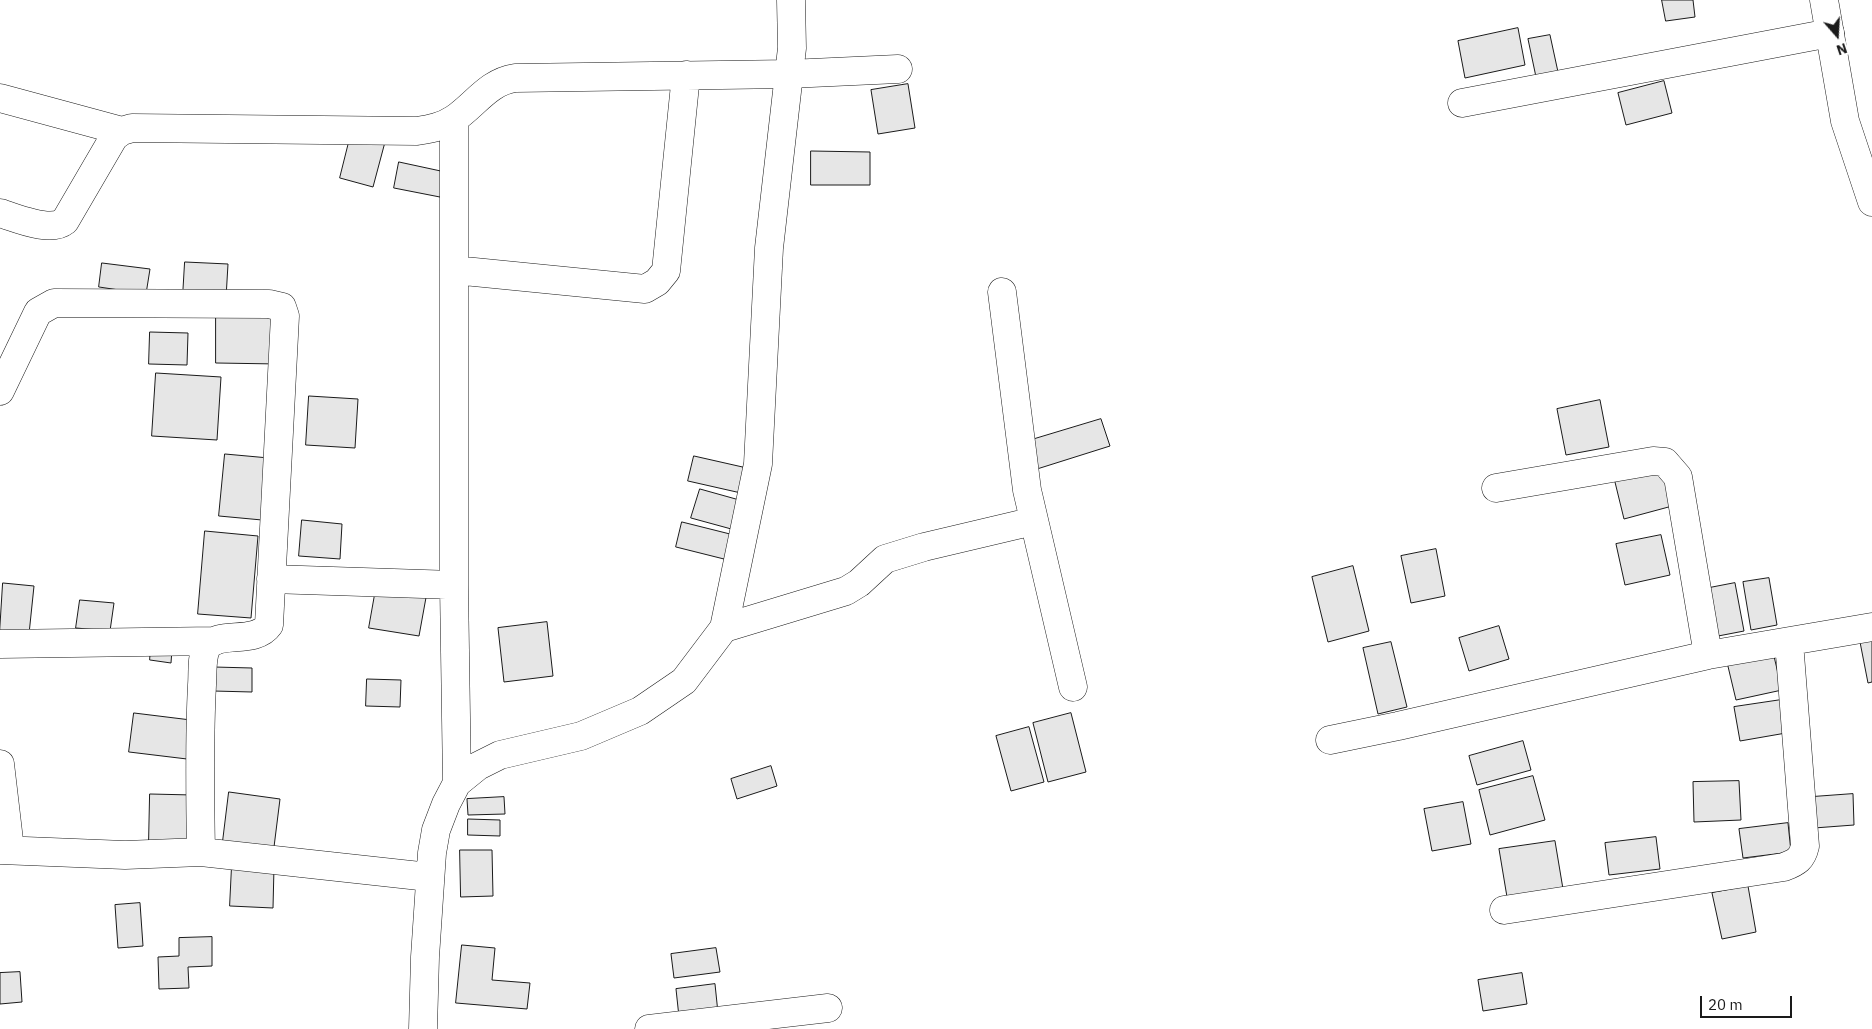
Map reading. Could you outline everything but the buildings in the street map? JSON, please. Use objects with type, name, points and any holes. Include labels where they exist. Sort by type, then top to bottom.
[{"type":"street","points":[[423,1029],[425,957],[432,853],[436,830],[457,782],[478,766],[500,755],[581,736],[640,711],[684,681],[724,628],[758,464],[769,248],[792,48],[791,0]]},
{"type":"street","points":[[1824,0],[1844,121],[1870,192]]},
{"type":"street","points":[[1462,103],[1830,33]]},
{"type":"street","points":[[0,213],[49,227],[62,224],[114,137],[122,131],[132,128],[417,131],[431,129],[454,119],[496,83],[506,80],[789,74],[898,69]]},
{"type":"street","points":[[454,270],[645,289],[657,282],[666,271],[686,75]]},
{"type":"street","points":[[0,98],[122,131]]},
{"type":"street","points":[[454,119],[454,585],[457,782]]},
{"type":"street","points":[[1002,292],[1028,490],[1073,687]]},
{"type":"street","points":[[0,391],[38,312],[54,303],[269,304],[282,308],[285,316],[269,625],[264,632],[256,635],[215,641],[0,644]]},
{"type":"street","points":[[1496,488],[1653,462],[1665,462],[1678,477],[1708,655]]},
{"type":"street","points":[[724,628],[846,591],[859,583],[885,559],[924,547],[1034,521]]},
{"type":"street","points":[[271,579],[454,585]]},
{"type":"street","points":[[1330,740],[1708,655],[1872,627]]},
{"type":"street","points":[[201,852],[200,717],[204,657],[208,646],[215,641]]},
{"type":"street","points":[[1504,910],[1784,867],[1796,862],[1803,856],[1805,846],[1789,642]]},
{"type":"street","points":[[0,764],[5,850],[116,854],[201,852],[430,877]]},
{"type":"street","points":[[648,1029],[828,1008]]}]
